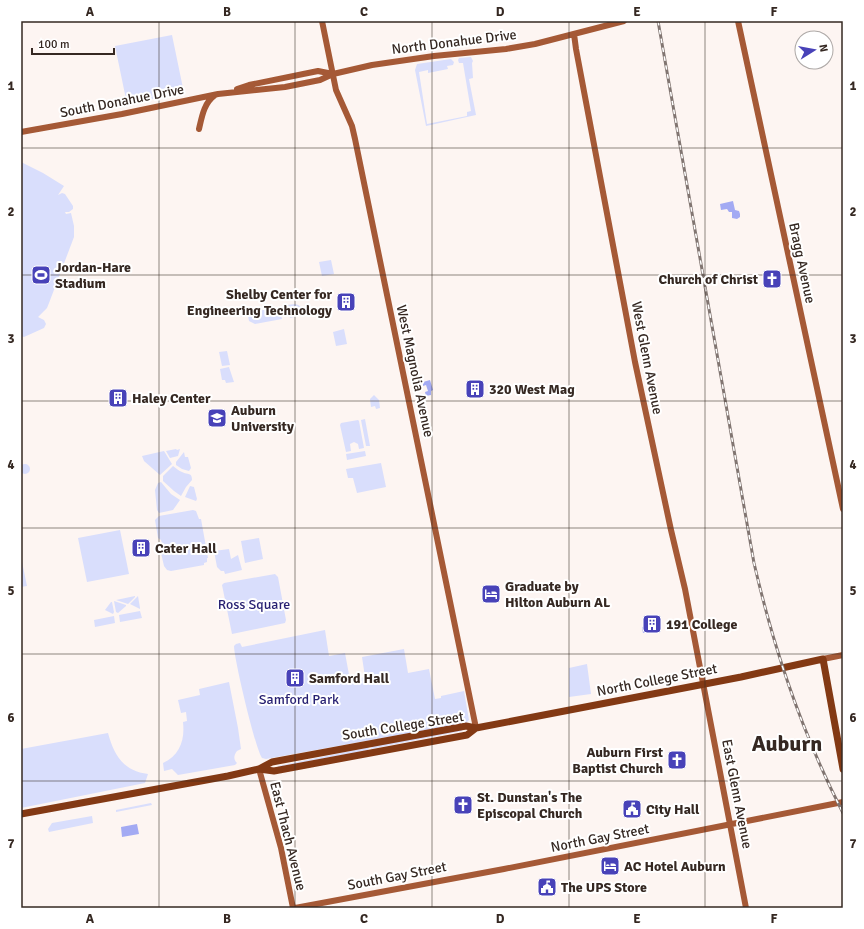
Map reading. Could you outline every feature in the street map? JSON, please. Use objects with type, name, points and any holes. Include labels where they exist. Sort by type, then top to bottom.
[{"type":"main road","name":"North College Street","points":[[476,728],[824,659]]},
{"type":"main road","points":[[824,659],[843,767]]},
{"type":"main road","name":"South College Street","points":[[21,814],[259,769],[272,762],[370,743],[466,726],[476,728]]},
{"type":"street","name":"West Magnolia Avenue","points":[[322,21],[340,101],[352,126],[476,728]]},
{"type":"street","name":"North Donahue Drive","points":[[333,74],[395,61],[506,49],[535,44],[624,21]]},
{"type":"street","name":"Bragg Avenue","points":[[738,21],[843,509]]},
{"type":"street","name":"West Glenn Avenue","points":[[574,34],[635,362],[685,589],[704,684]]},
{"type":"street","name":"South Donahue Drive","points":[[21,132],[228,92],[249,85],[318,71],[333,74]]},
{"type":"street","name":"South Donahue Drive","points":[[228,92],[285,88],[320,80],[333,74]]},
{"type":"street","points":[[199,129],[206,105],[218,94]]},
{"type":"street","name":"North College Street","points":[[824,659],[843,655]]},
{"type":"street","name":"East Glenn Avenue","points":[[704,684],[746,908]]},
{"type":"street","name":"East Thach Avenue","points":[[259,769],[281,848],[294,908]]},
{"type":"street","name":"North Gay Street","points":[[504,869],[843,802]]},
{"type":"street","name":"South Gay Street","points":[[294,908],[504,869]]},
{"type":"green space","points":[[172,35],[184,93],[127,104],[115,46]]},
{"type":"green space","points":[[471,57],[473,61],[473,78],[469,79],[476,115],[426,126],[415,70],[417,64],[451,59],[454,62],[453,65],[447,66],[448,69],[428,73],[428,70],[419,72],[427,124],[467,116],[467,112],[471,111],[463,63],[459,63],[458,60],[459,58]]},
{"type":"green space","name":"Jordan-Hare Stadium","points":[[21,162],[64,186],[58,195],[62,193],[65,194],[73,206],[73,209],[69,212],[65,212],[66,214],[71,213],[74,226],[74,237],[49,303],[47,308],[38,317],[44,320],[46,324],[44,328],[24,337],[21,336]]},
{"type":"green space","points":[[331,260],[334,274],[322,276],[319,262]]},
{"type":"green space","points":[[243,304],[247,313],[246,317],[241,317],[239,308]]},
{"type":"green space","points":[[295,304],[300,306],[302,312],[298,316],[290,318],[289,314],[292,311],[288,309],[287,305]]},
{"type":"green space","points":[[279,307],[282,319],[255,324],[249,321],[248,316],[252,312]]},
{"type":"green space","points":[[344,329],[347,344],[336,346],[333,332]]},
{"type":"green space","points":[[227,351],[230,365],[222,366],[219,352]]},
{"type":"green space","points":[[229,367],[234,382],[226,383],[225,380],[222,380],[220,369]]},
{"type":"green space","points":[[374,395],[379,400],[380,408],[376,409],[375,406],[371,407],[370,399]]},
{"type":"green space","points":[[365,419],[370,446],[366,446],[361,420]]},
{"type":"green space","points":[[358,420],[364,448],[359,449],[358,444],[354,442],[350,444],[351,451],[346,452],[340,425],[341,423]]},
{"type":"green space","points":[[180,449],[178,456],[170,458],[166,451]]},
{"type":"green space","points":[[164,451],[172,464],[160,475],[144,461],[142,456]]},
{"type":"green space","points":[[365,451],[366,456],[347,460],[346,454]]},
{"type":"green space","points":[[184,452],[185,457],[188,457],[191,468],[189,471],[176,465],[176,462]]},
{"type":"green space","points":[[381,463],[386,487],[357,493],[353,478],[348,478],[346,469]]},
{"type":"green space","points":[[25,464],[30,469],[25,474],[20,469]]},
{"type":"green space","points":[[173,466],[192,477],[192,480],[181,496],[163,481],[163,476]]},
{"type":"green space","points":[[161,482],[171,494],[180,500],[173,510],[159,513],[157,510],[155,490],[158,483]]},
{"type":"green space","points":[[190,486],[194,487],[197,499],[196,501],[185,497]]},
{"type":"green space","points":[[193,510],[196,511],[199,519],[201,519],[208,558],[207,562],[204,563],[204,565],[171,571],[167,570],[164,566],[161,553],[163,546],[161,540],[158,538],[155,520],[159,516]]},
{"type":"green space","points":[[120,530],[129,574],[87,582],[78,538]]},
{"type":"green space","points":[[259,538],[263,559],[245,563],[241,541]]},
{"type":"green space","points":[[229,549],[231,559],[238,555],[242,570],[225,574],[224,571],[221,571],[217,567],[214,551]]},
{"type":"green space","points":[[21,557],[27,586],[21,587]]},
{"type":"green space","name":"Ross Square","points":[[275,574],[278,577],[286,620],[285,623],[232,634],[222,585],[224,583]]},
{"type":"green space","points":[[135,596],[128,604],[116,600]]},
{"type":"green space","points":[[138,596],[140,608],[140,609],[130,604]]},
{"type":"green space","points":[[114,601],[126,606],[118,613],[116,612]]},
{"type":"green space","points":[[111,602],[114,612],[113,614],[105,610]]},
{"type":"green space","points":[[140,611],[142,618],[120,622],[119,615]]},
{"type":"green space","points":[[114,616],[115,623],[95,627],[94,620]]},
{"type":"green space","name":"Samford Park","points":[[325,630],[329,656],[345,653],[350,680],[365,677],[362,657],[404,649],[408,673],[429,669],[435,699],[441,698],[441,696],[464,691],[469,720],[466,723],[266,759],[262,758],[255,739],[246,704],[234,646],[240,643],[242,647]]},
{"type":"green space","points":[[587,664],[591,694],[569,697],[569,668]]},
{"type":"green space","points":[[229,682],[241,749],[237,751],[234,758],[237,763],[235,765],[178,775],[172,769],[164,771],[163,763],[174,756],[180,746],[183,735],[183,722],[187,721],[186,712],[181,713],[178,700],[200,695],[199,689]]},
{"type":"green space","points":[[462,729],[462,731],[371,749],[372,746]]},
{"type":"green space","points":[[108,733],[113,748],[121,761],[132,769],[148,774],[145,783],[21,808],[21,749]]},
{"type":"green space","points":[[369,747],[368,750],[278,767],[278,766]]},
{"type":"green space","points":[[151,803],[152,805],[116,812],[116,810]]},
{"type":"green space","points":[[92,816],[93,823],[49,832],[48,829],[52,823]]},
{"type":"water","points":[[733,201],[735,210],[739,211],[740,214],[740,217],[737,219],[732,218],[732,212],[729,212],[727,209],[721,210],[720,204]]},
{"type":"water","points":[[430,380],[433,390],[431,391],[431,395],[426,396],[425,392],[428,391],[426,385],[423,386],[423,382]]},
{"type":"water","points":[[653,625],[654,630],[643,633],[642,627]]},
{"type":"water","points":[[137,824],[139,834],[122,837],[121,827]]},
{"type":"railway","points":[[658,21],[754,563],[780,659],[802,722],[828,783],[843,813]]},
{"type":"place","name":"Jordan-Hare Stadium","points":[[41,275]]},
{"type":"place","name":"Church of Christ","points":[[772,279]]},
{"type":"place","name":"Shelby Center for Engineering Technology","points":[[346,302]]},
{"type":"place","name":"320 West Mag","points":[[475,389]]},
{"type":"place","name":"Haley Center","points":[[118,398]]},
{"type":"place","name":"Auburn University","points":[[217,418]]},
{"type":"place","name":"Cater Hall","points":[[141,548]]},
{"type":"place","name":"Graduate by Hilton Auburn AL","points":[[491,594]]},
{"type":"place","name":"191 College","points":[[652,624]]},
{"type":"place","name":"Samford Hall","points":[[295,678]]},
{"type":"place","name":"Auburn First Baptist Church","points":[[677,760]]},
{"type":"place","name":"St. Dunstan's The Episcopal Church","points":[[463,805]]},
{"type":"place","name":"City Hall","points":[[632,809]]},
{"type":"place","name":"AC Hotel Auburn","points":[[610,866]]},
{"type":"place","name":"The UPS Store","points":[[547,887]]},
{"type":"district","name":"Auburn","points":[[787,743]]}]
